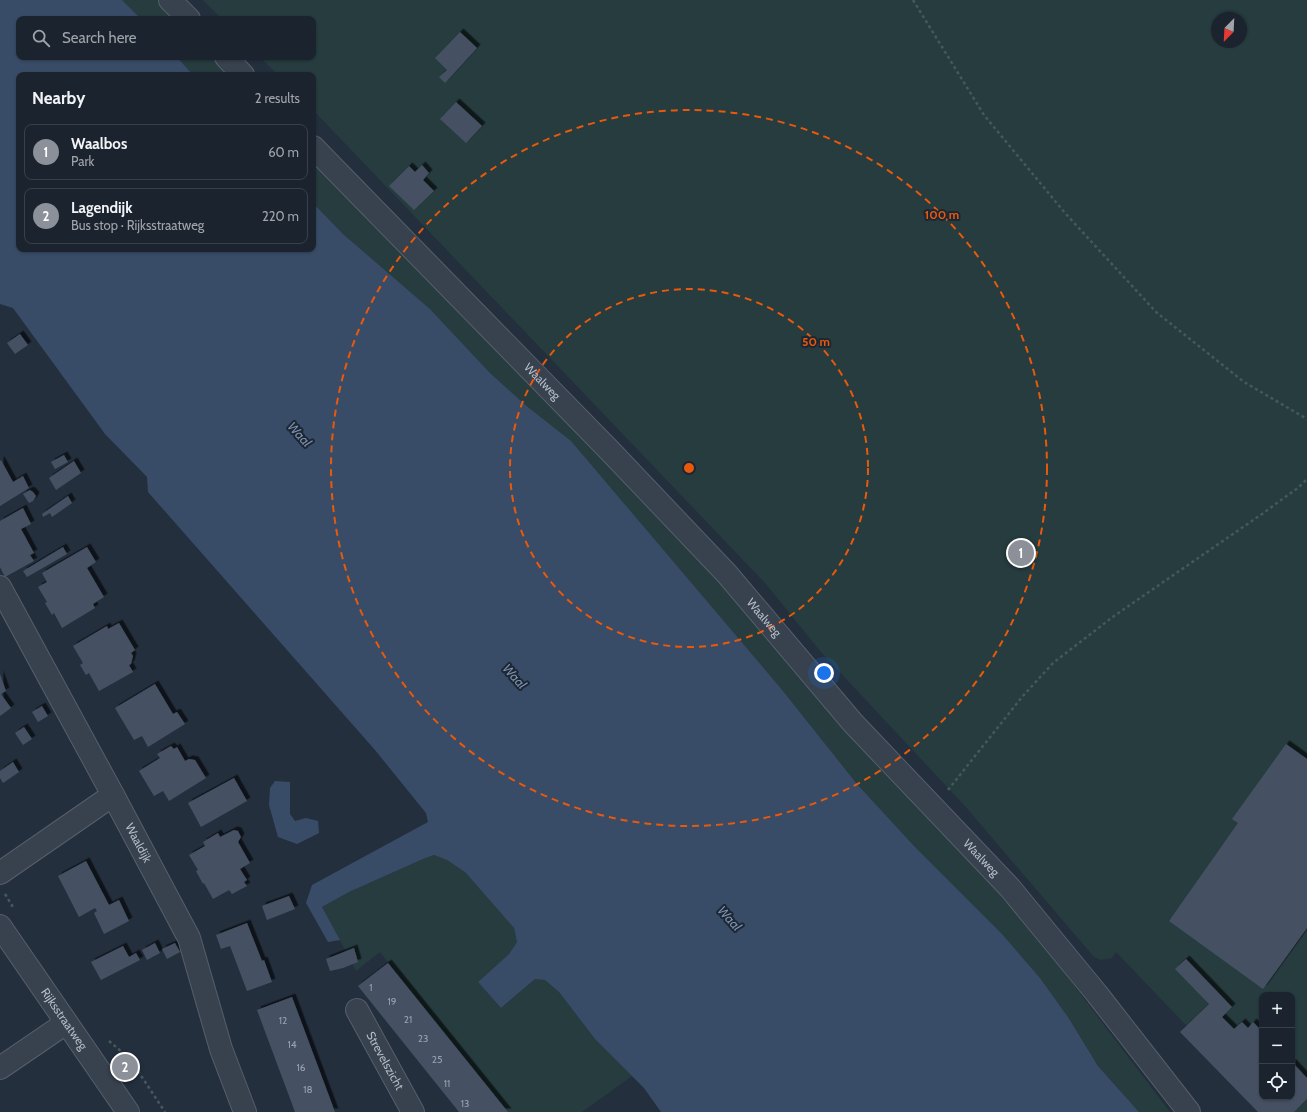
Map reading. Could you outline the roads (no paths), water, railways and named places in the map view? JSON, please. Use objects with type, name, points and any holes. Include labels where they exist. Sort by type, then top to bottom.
[{"type":"street","points":[[170,0],[185,16]]},
{"type":"street","points":[[229,60],[240,72]]},
{"type":"street","name":"Waalweg","points":[[316,150],[611,452],[722,568],[853,723],[1010,888],[1098,994],[1189,1112]]},
{"type":"street","name":"Waaldijk","points":[[0,587],[189,938],[221,1049],[245,1112]]},
{"type":"street","points":[[0,873],[113,795]]},
{"type":"street","name":"Rijksstraatweg","points":[[0,926],[128,1112]]},
{"type":"street","name":"Strevelszicht","points":[[357,1010],[413,1112]]},
{"type":"street","points":[[0,1068],[66,1023]]},
{"type":"water","name":"Waal","points":[[0,0],[122,0],[138,16],[16,16],[16,60],[180,60],[190,72],[16,72],[16,252],[316,252],[316,206],[343,234],[430,309],[490,373],[529,408],[571,441],[783,691],[857,784],[915,847],[1002,934],[1040,978],[1068,1017],[1098,1066],[1139,1112],[661,1112],[644,1088],[595,1039],[559,992],[545,980],[535,979],[501,1008],[478,982],[509,954],[517,942],[514,928],[465,872],[447,860],[434,855],[349,892],[322,907],[340,940],[328,942],[306,903],[312,885],[428,822],[426,813],[375,750],[148,492],[147,477],[105,434],[13,308],[0,304]]},
{"type":"water","points":[[275,781],[290,782],[290,814],[295,821],[306,818],[318,821],[319,833],[297,844],[278,837],[269,805],[270,788]]},
{"type":"place","name":"Waalbos","points":[[1021,553]]},
{"type":"place","name":"Lagendijk","points":[[125,1067]]}]
